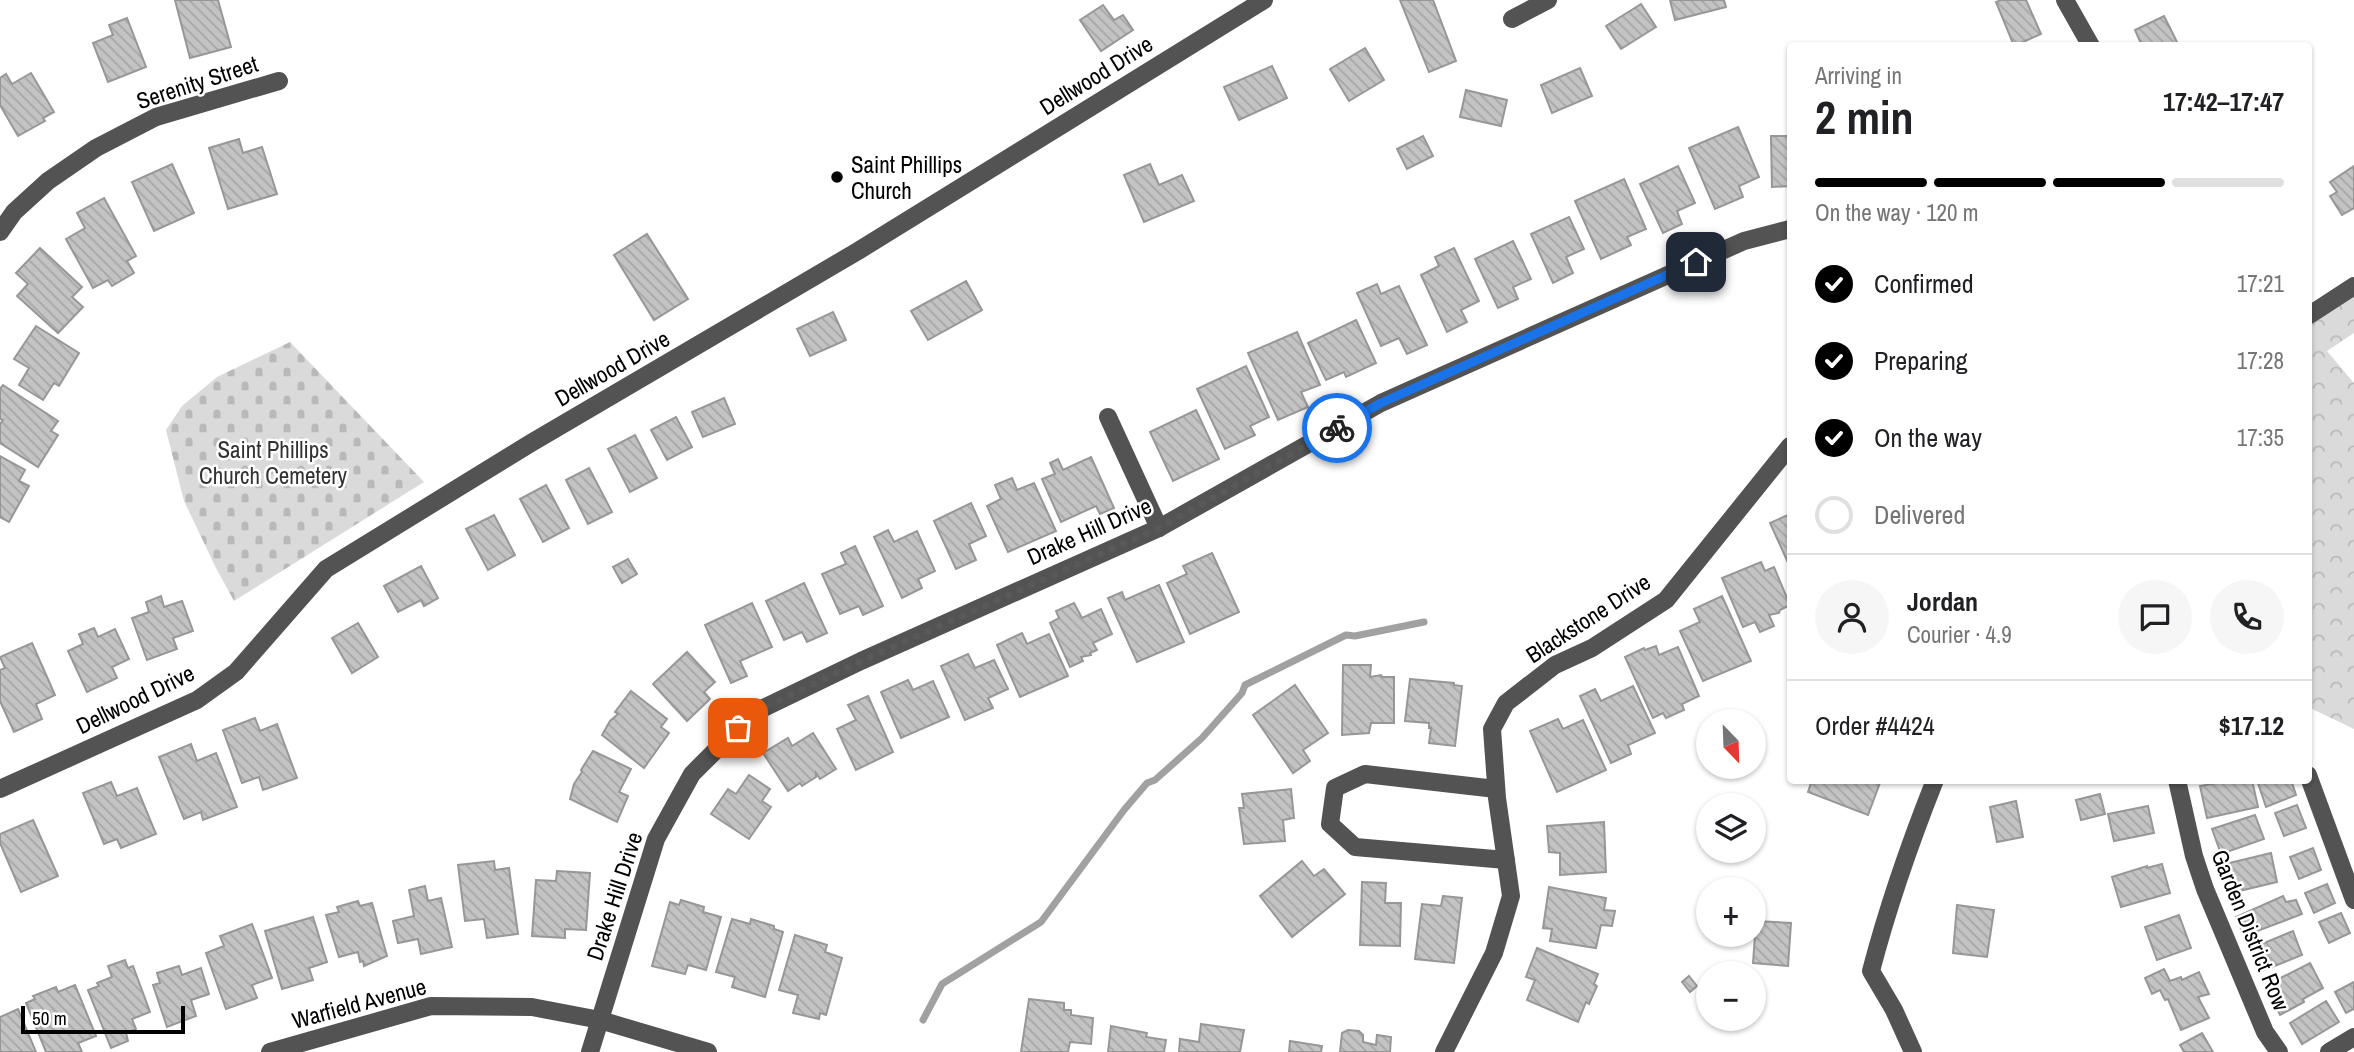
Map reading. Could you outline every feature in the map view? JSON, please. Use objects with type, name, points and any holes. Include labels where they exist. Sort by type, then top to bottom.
[{"type":"street","name":"Dellwood Drive","points":[[0,789],[197,700],[236,672],[326,569],[531,443],[846,258],[1264,0]]},
{"type":"street","points":[[1512,19],[1548,0]]},
{"type":"street","points":[[2065,0],[2089,42]]},
{"type":"street","name":"Serenity Street","points":[[0,232],[14,212],[48,181],[96,148],[156,117],[279,81]]},
{"type":"street","name":"Drake Hill Drive","points":[[590,1052],[656,839],[692,774],[754,713],[861,661],[1159,528],[1381,403],[1744,241],[1787,230]]},
{"type":"street","points":[[2312,313],[2354,286]]},
{"type":"street","points":[[1108,417],[1159,528]]},
{"type":"street","name":"Blackstone Drive","points":[[1444,1052],[1494,953],[1511,896],[1496,789],[1492,729],[1506,704],[1555,665],[1592,648],[1666,600],[1787,450]]},
{"type":"street","points":[[1496,789],[1364,774],[1335,788],[1330,824],[1355,847],[1506,860]]},
{"type":"street","points":[[1913,1052],[1894,1010],[1871,971],[1898,880],[1934,784]]},
{"type":"street","name":"Garden District Row","points":[[2178,784],[2204,889],[2265,1032],[2279,1052]]},
{"type":"street","points":[[2311,784],[2354,900]]},
{"type":"street","name":"Warfield Avenue","points":[[270,1052],[431,1006],[532,1007],[600,1020],[708,1052]]},
{"type":"street","points":[[2329,1052],[2354,1037]]},
{"type":"green space","points":[[2354,296],[2354,333],[2327,351],[2354,383],[2354,729],[2312,709],[2312,324]]},
{"type":"green space","name":"Saint Phillips Church Cemetery","points":[[290,342],[424,482],[234,601],[184,501],[166,430],[182,406],[217,377]]},
{"type":"building","points":[[175,0],[218,0],[231,47],[190,58]]},
{"type":"building","points":[[1400,0],[1433,0],[1456,61],[1429,72]]},
{"type":"building","points":[[1670,0],[1724,0],[1726,7],[1675,20]]},
{"type":"building","points":[[2026,0],[2041,34],[2023,42],[2012,42],[1996,2]]},
{"type":"building","points":[[1641,4],[1656,27],[1621,49],[1606,26]]},
{"type":"building","points":[[1103,5],[1114,20],[1123,15],[1133,30],[1101,51],[1080,20]]},
{"type":"building","points":[[2164,16],[2177,42],[2140,42],[2135,30]]},
{"type":"building","points":[[127,18],[146,67],[108,82],[93,43],[113,35],[109,25]]},
{"type":"building","points":[[1365,48],[1384,80],[1349,101],[1330,69]]},
{"type":"building","points":[[1272,66],[1287,98],[1239,120],[1224,87]]},
{"type":"building","points":[[1580,68],[1592,96],[1552,113],[1541,85]]},
{"type":"building","points":[[31,73],[54,112],[43,118],[45,121],[18,136],[0,105],[0,78],[6,74],[12,84]]},
{"type":"building","points":[[1466,90],[1507,100],[1501,126],[1460,117]]},
{"type":"building","points":[[1738,127],[1759,177],[1739,186],[1743,197],[1715,209],[1689,148]]},
{"type":"building","points":[[1423,136],[1433,156],[1407,169],[1397,149]]},
{"type":"building","points":[[1771,136],[1787,136],[1787,186],[1772,187]]},
{"type":"building","points":[[239,139],[243,153],[262,147],[277,194],[228,209],[209,148]]},
{"type":"building","points":[[172,164],[194,213],[154,231],[132,182]]},
{"type":"building","points":[[1150,164],[1159,185],[1182,175],[1194,201],[1144,222],[1124,175]]},
{"type":"building","points":[[1678,166],[1695,203],[1677,211],[1682,224],[1663,233],[1640,184]]},
{"type":"building","points":[[2354,166],[2354,208],[2342,215],[2330,196],[2337,192],[2330,182]]},
{"type":"building","points":[[1624,179],[1646,229],[1627,237],[1631,245],[1601,259],[1575,201]]},
{"type":"building","points":[[104,198],[136,256],[127,261],[134,273],[112,286],[108,280],[93,288],[66,239],[85,228],[77,213]]},
{"type":"building","points":[[1569,217],[1584,249],[1566,257],[1573,273],[1553,283],[1531,234]]},
{"type":"building","points":[[647,234],[688,299],[654,320],[614,255]]},
{"type":"building","points":[[1513,241],[1531,279],[1513,287],[1518,299],[1498,308],[1475,259]]},
{"type":"building","points":[[40,248],[82,287],[72,297],[83,307],[58,333],[17,296],[28,284],[16,273]]},
{"type":"building","points":[[1454,248],[1479,301],[1461,310],[1467,322],[1447,332],[1421,275],[1439,266],[1435,257]]},
{"type":"building","points":[[966,281],[982,310],[928,340],[911,311]]},
{"type":"building","points":[[1377,284],[1381,294],[1399,286],[1427,345],[1407,354],[1399,338],[1381,346],[1357,293]]},
{"type":"building","points":[[833,312],[846,340],[810,356],[797,329]]},
{"type":"building","points":[[1356,320],[1376,363],[1346,377],[1344,372],[1326,380],[1308,343]]},
{"type":"building","points":[[36,326],[79,353],[59,386],[54,383],[43,400],[19,385],[29,368],[14,359]]},
{"type":"building","points":[[1297,332],[1320,385],[1301,392],[1308,407],[1278,420],[1248,353]]},
{"type":"building","points":[[1246,366],[1269,417],[1250,426],[1255,435],[1225,449],[1197,389]]},
{"type":"building","points":[[3,385],[58,421],[51,431],[58,435],[38,467],[0,443],[0,424],[3,420],[0,419],[0,389]]},
{"type":"building","points":[[724,398],[735,424],[703,437],[692,412]]},
{"type":"building","points":[[1196,410],[1219,459],[1173,481],[1150,432]]},
{"type":"building","points":[[676,417],[692,447],[667,460],[651,430]]},
{"type":"building","points":[[635,435],[657,478],[630,492],[608,449]]},
{"type":"building","points":[[0,456],[25,470],[19,481],[29,486],[9,522],[0,517]]},
{"type":"building","points":[[1091,457],[1114,508],[1100,514],[1096,506],[1061,522],[1042,479],[1055,474],[1050,463],[1058,459],[1063,470]]},
{"type":"building","points":[[589,468],[612,512],[588,524],[566,480]]},
{"type":"building","points":[[1012,478],[1017,490],[1034,483],[1056,531],[1008,552],[987,506],[1001,499],[995,485]]},
{"type":"building","points":[[546,485],[569,528],[543,542],[520,499]]},
{"type":"building","points":[[971,503],[986,536],[969,544],[976,560],[956,569],[934,521]]},
{"type":"building","points":[[494,515],[515,555],[488,570],[466,529]]},
{"type":"building","points":[[1787,515],[1787,560],[1770,523]]},
{"type":"building","points":[[888,530],[894,542],[917,531],[935,571],[918,579],[922,588],[902,598],[874,537]]},
{"type":"building","points":[[855,546],[883,606],[863,615],[859,606],[840,614],[822,574],[846,564],[841,553]]},
{"type":"building","points":[[1212,553],[1239,612],[1190,634],[1167,583],[1187,574],[1183,566]]},
{"type":"building","points":[[628,559],[637,574],[622,583],[613,567]]},
{"type":"building","points":[[1761,562],[1765,571],[1774,567],[1787,598],[1787,606],[1779,613],[1769,615],[1774,626],[1760,632],[1755,622],[1743,627],[1722,578]]},
{"type":"building","points":[[421,566],[438,598],[424,606],[421,600],[398,612],[384,586]]},
{"type":"building","points":[[804,583],[827,633],[807,642],[802,632],[784,640],[766,601]]},
{"type":"building","points":[[1159,585],[1184,642],[1137,662],[1108,598],[1122,592],[1125,600]]},
{"type":"building","points":[[161,596],[164,607],[182,601],[193,631],[173,638],[177,649],[147,660],[132,618],[149,612],[146,602]]},
{"type":"building","points":[[1722,596],[1751,661],[1703,681],[1680,631],[1700,622],[1694,609]]},
{"type":"building","points":[[752,603],[772,647],[740,661],[747,676],[731,683],[705,625]]},
{"type":"building","points":[[1074,603],[1082,618],[1101,609],[1112,634],[1093,643],[1097,650],[1090,653],[1091,655],[1081,657],[1083,661],[1070,667],[1050,623],[1059,618],[1056,611]]},
{"type":"building","points":[[358,623],[378,657],[352,673],[332,638]]},
{"type":"building","points":[[94,628],[98,637],[115,629],[129,659],[112,667],[117,678],[87,692],[68,651],[83,644],[79,634]]},
{"type":"building","points":[[1022,633],[1027,644],[1049,634],[1068,676],[1020,697],[997,645]]},
{"type":"building","points":[[32,643],[55,695],[36,704],[42,719],[14,732],[0,701],[0,670],[5,668],[0,657]]},
{"type":"building","points":[[1656,646],[1659,655],[1678,647],[1699,696],[1682,704],[1684,710],[1666,718],[1663,713],[1653,718],[1625,657],[1644,648],[1645,650]]},
{"type":"building","points":[[687,652],[715,682],[704,692],[710,699],[687,721],[653,684]]},
{"type":"building","points":[[968,654],[975,668],[994,660],[1008,689],[988,698],[993,708],[965,720],[941,666]]},
{"type":"building","points":[[1343,665],[1371,665],[1370,677],[1394,677],[1394,723],[1371,723],[1369,733],[1342,735]]},
{"type":"building","points":[[1410,679],[1462,686],[1455,746],[1429,743],[1429,723],[1405,721]]},
{"type":"building","points":[[908,680],[913,690],[933,681],[949,717],[901,738],[881,692]]},
{"type":"building","points":[[1295,685],[1328,733],[1303,750],[1310,761],[1293,773],[1253,715]]},
{"type":"building","points":[[1633,686],[1655,733],[1628,745],[1631,754],[1611,763],[1580,696],[1595,689],[1601,701]]},
{"type":"building","points":[[631,691],[667,719],[661,727],[669,733],[644,768],[602,735]]},
{"type":"building","points":[[868,696],[893,752],[856,770],[837,729],[856,720],[848,705]]},
{"type":"building","points":[[255,718],[260,731],[277,724],[297,778],[263,790],[259,777],[242,783],[223,730]]},
{"type":"building","points":[[1558,719],[1563,729],[1583,720],[1606,770],[1557,792],[1530,731]]},
{"type":"building","points":[[813,733],[836,769],[820,779],[816,773],[816,777],[802,786],[800,783],[788,791],[763,753],[788,738],[792,746]]},
{"type":"building","points":[[191,744],[197,761],[216,753],[237,807],[203,820],[201,812],[184,819],[159,757]]},
{"type":"building","points":[[593,751],[631,769],[619,792],[628,796],[617,822],[570,799],[574,784]]},
{"type":"building","points":[[749,775],[770,789],[762,801],[771,807],[749,839],[711,814],[728,789],[736,794]]},
{"type":"building","points":[[111,782],[117,796],[137,788],[156,834],[121,848],[117,839],[104,844],[83,793]]},
{"type":"building","points":[[1811,784],[1880,784],[1868,815],[1808,792]]},
{"type":"building","points":[[2253,784],[2258,807],[2207,818],[2200,786]]},
{"type":"building","points":[[2258,784],[2292,784],[2296,795],[2266,807]]},
{"type":"building","points":[[1291,789],[1294,818],[1283,820],[1285,841],[1244,844],[1239,808],[1244,808],[1242,794]]},
{"type":"building","points":[[2100,794],[2105,814],[2081,820],[2076,800]]},
{"type":"building","points":[[2016,801],[2023,837],[1997,842],[1990,807]]},
{"type":"building","points":[[2297,805],[2306,828],[2284,836],[2275,813]]},
{"type":"building","points":[[2148,806],[2154,833],[2114,841],[2108,814]]},
{"type":"building","points":[[2255,815],[2264,839],[2221,854],[2212,829]]},
{"type":"building","points":[[33,820],[58,876],[21,892],[0,843],[0,834]]},
{"type":"building","points":[[1604,822],[1606,872],[1560,875],[1560,853],[1549,852],[1547,826]]},
{"type":"building","points":[[2313,848],[2321,870],[2299,879],[2290,857]]},
{"type":"building","points":[[2271,853],[2277,882],[2227,894],[2221,865]]},
{"type":"building","points":[[494,861],[495,870],[509,868],[518,934],[487,938],[484,919],[465,921],[458,865]]},
{"type":"building","points":[[1302,861],[1314,876],[1324,869],[1345,894],[1292,937],[1260,896]]},
{"type":"building","points":[[2162,864],[2170,893],[2121,907],[2112,877]]},
{"type":"building","points":[[557,871],[590,873],[586,930],[565,929],[565,938],[532,936],[536,880],[556,881]]},
{"type":"building","points":[[1362,882],[1386,883],[1385,903],[1401,903],[1400,946],[1360,945]]},
{"type":"building","points":[[2327,884],[2335,903],[2314,913],[2305,893]]},
{"type":"building","points":[[425,886],[428,901],[441,898],[452,947],[421,954],[418,939],[398,943],[393,921],[414,916],[409,890]]},
{"type":"building","points":[[1549,887],[1606,898],[1604,910],[1615,911],[1612,926],[1601,925],[1596,948],[1550,941],[1552,929],[1543,928]]},
{"type":"building","points":[[1443,896],[1462,898],[1454,963],[1415,959],[1422,904],[1441,906]]},
{"type":"building","points":[[2283,896],[2286,902],[2296,900],[2302,914],[2244,936],[2236,917]]},
{"type":"building","points":[[681,900],[704,907],[703,912],[721,917],[706,970],[688,965],[685,974],[652,966],[670,902],[679,905]]},
{"type":"building","points":[[358,901],[360,906],[372,903],[387,956],[364,966],[363,961],[360,962],[358,952],[339,957],[326,915],[339,912],[337,907]]},
{"type":"building","points":[[1957,905],[1994,910],[1987,957],[1953,953]]},
{"type":"building","points":[[2341,913],[2350,933],[2329,943],[2319,922]]},
{"type":"building","points":[[2179,915],[2191,948],[2157,960],[2145,927]]},
{"type":"building","points":[[313,917],[327,962],[309,968],[313,980],[282,989],[265,931]]},
{"type":"building","points":[[732,919],[750,924],[751,919],[774,926],[774,929],[783,932],[765,997],[732,987],[735,977],[716,972]]},
{"type":"building","points":[[1766,922],[1791,923],[1788,966],[1753,961],[1754,947],[1766,947]]},
{"type":"building","points":[[252,924],[272,978],[252,985],[257,998],[226,1009],[206,953],[224,946],[220,936]]},
{"type":"building","points":[[2293,931],[2302,955],[2262,971],[2252,948]]},
{"type":"building","points":[[795,935],[827,945],[825,952],[842,958],[826,1015],[820,1013],[819,1019],[793,1013],[798,995],[779,990]]},
{"type":"building","points":[[1537,948],[1598,974],[1594,984],[1597,986],[1589,1004],[1586,1002],[1578,1022],[1527,1000],[1535,980],[1526,977]]},
{"type":"building","points":[[125,960],[128,968],[133,966],[150,1012],[132,1019],[136,1029],[126,1033],[128,1041],[111,1048],[88,990],[112,977],[108,966]]},
{"type":"building","points":[[2310,963],[2323,988],[2280,1015],[2265,986]]},
{"type":"building","points":[[179,966],[182,975],[201,968],[209,994],[191,1000],[196,1016],[167,1027],[153,985],[160,983],[157,973]]},
{"type":"building","points":[[2164,969],[2170,981],[2181,977],[2182,980],[2199,972],[2209,994],[2198,997],[2209,1018],[2181,1030],[2168,999],[2165,1000],[2160,990],[2152,994],[2145,978]]},
{"type":"building","points":[[1689,976],[1696,987],[1690,992],[1682,982]]},
{"type":"building","points":[[2354,982],[2354,1009],[2346,1013],[2335,992]]},
{"type":"building","points":[[75,985],[96,1036],[78,1043],[82,1052],[46,1052],[26,1003],[35,999],[33,996],[56,987],[58,992]]},
{"type":"building","points":[[1029,999],[1064,1003],[1064,1010],[1071,1010],[1071,1015],[1093,1018],[1091,1044],[1070,1042],[1068,1052],[1021,1052]]},
{"type":"building","points":[[2326,1001],[2339,1022],[2302,1044],[2290,1023]]},
{"type":"building","points":[[18,1009],[36,1052],[0,1052],[0,1017]]},
{"type":"building","points":[[1201,1024],[1244,1030],[1240,1052],[1179,1052],[1180,1039],[1199,1042]]},
{"type":"building","points":[[1111,1026],[1166,1040],[1164,1052],[1108,1052]]},
{"type":"building","points":[[1348,1030],[1359,1031],[1363,1035],[1363,1042],[1376,1045],[1377,1035],[1391,1037],[1390,1052],[1340,1052],[1342,1033]]},
{"type":"building","points":[[2202,1033],[2213,1052],[2184,1052],[2180,1045]]},
{"type":"building","points":[[1290,1041],[1322,1046],[1321,1052],[1289,1052]]},
{"type":"waterway","points":[[923,1020],[942,984],[1041,922],[1147,783],[1155,780],[1202,738],[1242,693],[1245,685],[1346,635],[1355,636],[1424,622]]},
{"type":"way so far","points":[[738,728],[754,713],[861,661],[1159,528],[1337,428]]},
{"type":"place","name":"Saint Phillips Church","points":[[837,177]]},
{"type":"route","points":[[1337,428],[1381,403],[1696,262]]}]
